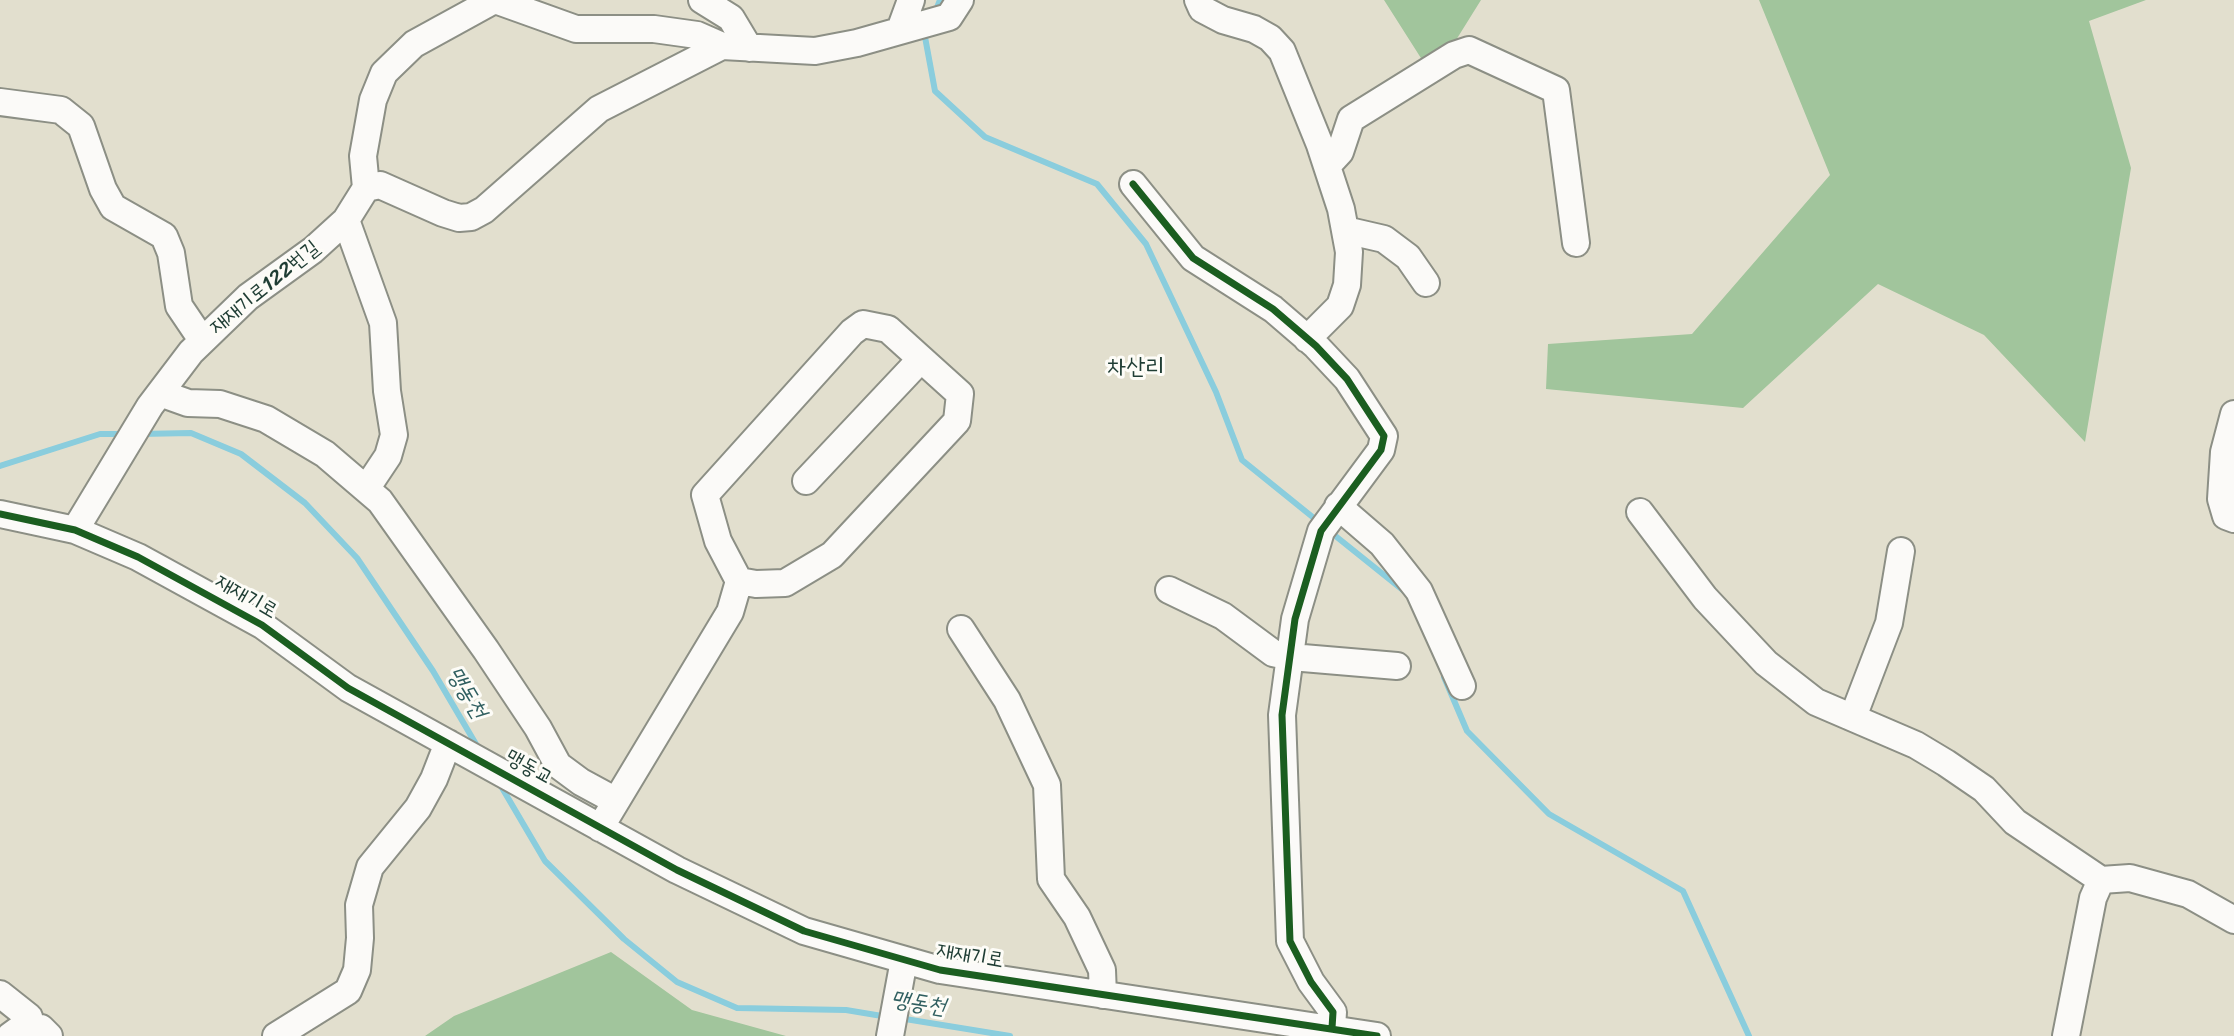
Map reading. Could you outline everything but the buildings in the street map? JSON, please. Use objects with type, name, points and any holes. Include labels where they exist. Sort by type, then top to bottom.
[{"type":"street","points":[[722,46],[599,109],[484,210],[471,217],[459,218],[443,213],[380,186],[366,188],[363,156],[373,100],[384,73],[414,44],[494,0],[576,29],[654,29],[697,35],[722,46],[815,51],[909,29],[955,8]]},
{"type":"street","points":[[702,0],[729,9],[750,48]]},
{"type":"street","points":[[909,29],[911,0]]},
{"type":"street","points":[[1198,0],[1202,9],[1223,20],[1254,29],[1270,38],[1282,51],[1327,166],[1349,252],[1347,285],[1340,306],[1307,339]]},
{"type":"street","points":[[1327,166],[1340,152],[1351,120],[1443,62],[1469,50],[1556,89],[1576,243]]},
{"type":"street","points":[[0,102],[61,110],[81,126],[103,189],[113,207],[164,236],[171,253],[179,306],[202,340]]},
{"type":"street","points":[[1133,184],[1193,258],[1273,309],[1307,339],[1346,379],[1384,436],[1381,450],[1330,517],[1295,619],[1282,715],[1290,941],[1311,982],[1333,1012],[1332,1028]]},
{"type":"street","name":"재재기로122번길","points":[[75,530],[155,400],[202,340],[248,297],[313,250],[346,220],[366,188]]},
{"type":"street","points":[[346,220],[383,323],[387,391],[394,435],[388,456],[366,489]]},
{"type":"street","points":[[1345,230],[1384,239],[1408,257],[1426,284]]},
{"type":"street","points":[[592,823],[616,801],[730,612],[739,581],[718,541],[705,495],[863,324],[888,329],[960,394],[957,421],[832,555],[785,583],[756,584],[739,581]]},
{"type":"street","points":[[806,481],[922,359]]},
{"type":"street","points":[[155,400],[220,404],[266,419],[325,454],[380,501],[486,650],[558,765],[581,782],[616,801]]},
{"type":"street","points":[[2234,414],[2224,452],[2221,499],[2227,516],[2234,519]]},
{"type":"street","points":[[1640,512],[1705,598],[1766,663],[1816,702],[1916,745],[1946,763],[1984,789],[2015,822],[2101,880],[2130,878],[2188,894],[2234,920]]},
{"type":"street","name":"재재기로","points":[[0,514],[75,530],[138,557],[262,625],[348,688],[452,745]]},
{"type":"street","points":[[1330,517],[1382,544],[1419,591],[1462,686]]},
{"type":"street","points":[[1853,717],[1889,623],[1901,551]]},
{"type":"street","points":[[1169,590],[1223,616],[1273,653],[1291,657],[1397,666]]},
{"type":"street","points":[[961,629],[1007,700],[1047,785],[1051,879],[1077,917],[1102,970],[1103,995]]},
{"type":"street","points":[[276,1036],[348,991],[356,970],[360,938],[359,905],[370,867],[418,808],[452,745]]},
{"type":"street","name":"맹동교","points":[[452,745],[592,823]]},
{"type":"street","name":"재재기로","points":[[592,823],[677,870],[804,931],[940,970],[1377,1036]]},
{"type":"street","points":[[2066,1036],[2093,898],[2101,880]]},
{"type":"street","points":[[890,1036],[895,996],[904,960]]},
{"type":"street","points":[[1283,1021],[1301,1002],[1311,982]]},
{"type":"street","points":[[0,994],[29,1017],[30,1033]]},
{"type":"green space","points":[[1384,0],[1481,0],[1433,77]]},
{"type":"green space","points":[[1759,0],[2146,0],[2089,21],[2131,168],[2085,442],[1984,335],[1878,284],[1743,408],[1546,389],[1548,344],[1692,334],[1830,175]]},
{"type":"green space","points":[[611,952],[692,1010],[786,1036],[425,1036],[454,1016]]},
{"type":"waterway","points":[[934,15],[940,0]]},
{"type":"waterway","points":[[928,31],[925,37],[935,91],[985,137],[1097,184],[1146,244],[1216,392],[1242,460],[1320,523]]},
{"type":"waterway","name":"맹동천","points":[[140,434],[191,433],[241,454],[305,503],[357,558],[433,671],[480,751]]},
{"type":"waterway","name":"맹동천","points":[[0,466],[100,434],[126,434]]},
{"type":"waterway","points":[[1328,530],[1404,591]]},
{"type":"waterway","points":[[1444,677],[1467,731],[1549,814],[1683,891],[1749,1036]]},
{"type":"waterway","name":"맹동천","points":[[498,781],[545,861],[624,939],[677,982],[737,1008],[846,1010],[888,1017]]},
{"type":"waterway","name":"맹동천","points":[[899,1018],[1010,1036]]},
{"type":"cycle path","points":[[1133,184],[1193,258],[1273,309],[1316,346],[1347,379],[1384,436],[1381,450],[1321,531],[1295,619],[1282,715],[1290,941],[1311,982],[1333,1012],[1332,1028]]},
{"type":"cycle path","points":[[0,514],[75,530],[138,557],[262,625],[348,688],[677,870],[804,931],[940,970],[1377,1036]]},
{"type":"district","name":"차산리","points":[[1136,368]]}]
